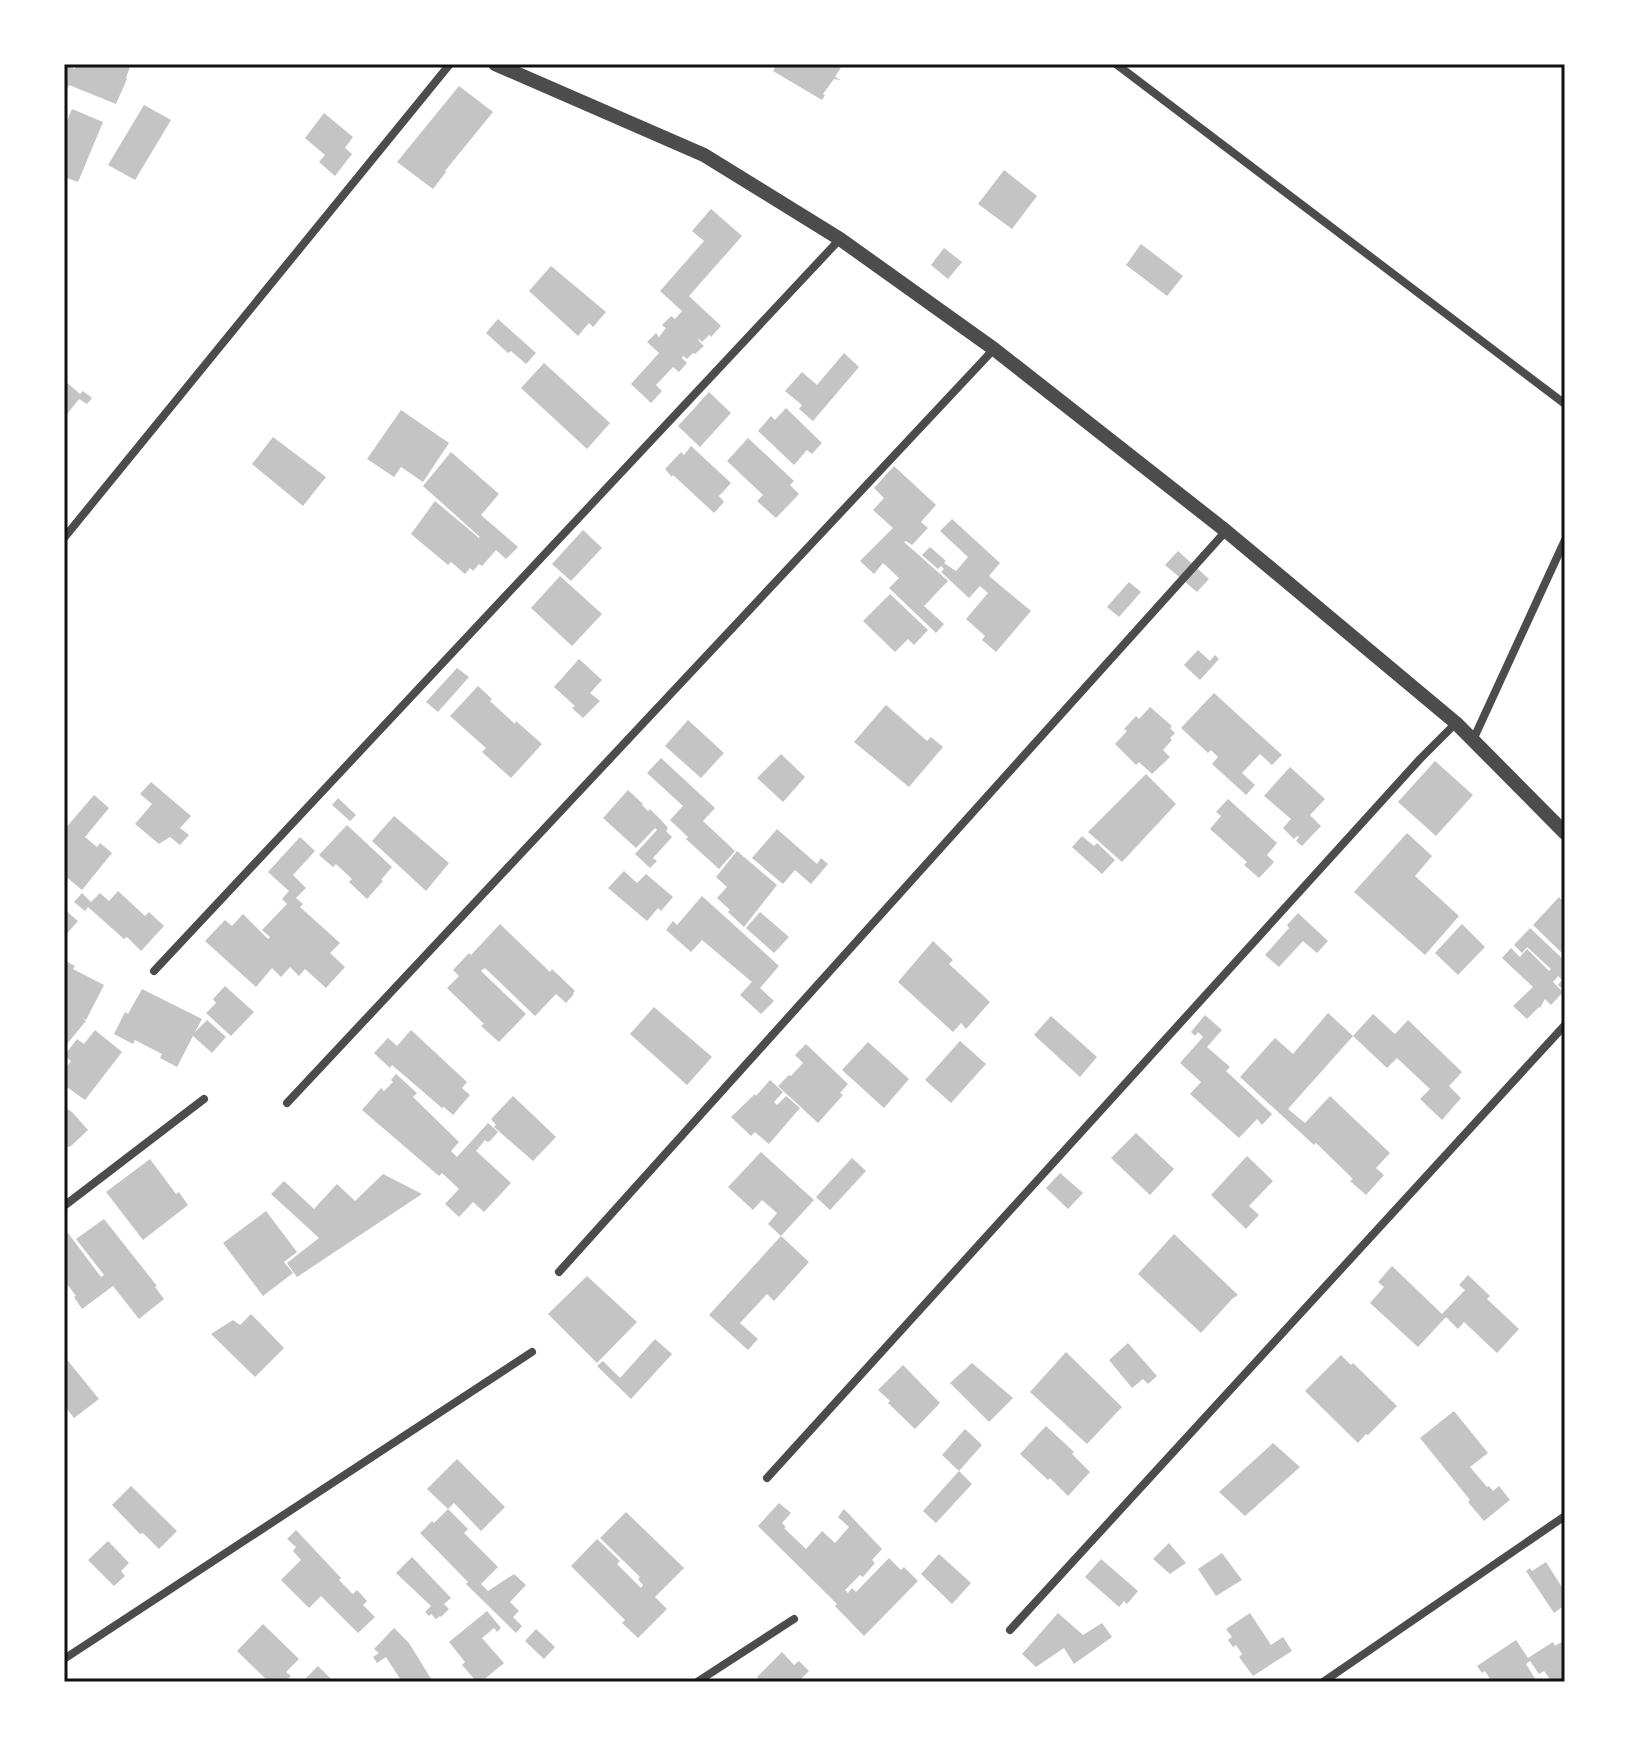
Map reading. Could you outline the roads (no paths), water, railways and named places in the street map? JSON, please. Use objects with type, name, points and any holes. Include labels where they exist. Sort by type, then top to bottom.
[{"type":"street","points":[[64,538],[450,64]]},
{"type":"street","points":[[497,64],[704,155],[840,239],[994,349],[1226,531],[1456,723],[1565,833]]},
{"type":"street","points":[[1116,64],[1565,404]]},
{"type":"street","points":[[154,971],[840,239]]},
{"type":"street","points":[[287,1103],[994,349]]},
{"type":"street","points":[[559,1272],[1226,531]]},
{"type":"street","points":[[1473,740],[1565,540]]},
{"type":"street","points":[[767,1478],[1456,723]]},
{"type":"street","points":[[1010,1630],[1565,1025]]},
{"type":"street","points":[[64,1206],[204,1099]]},
{"type":"street","points":[[64,1659],[532,1352]]},
{"type":"street","points":[[1323,1682],[1565,1516]]},
{"type":"street","points":[[697,1682],[794,1619]]}]
